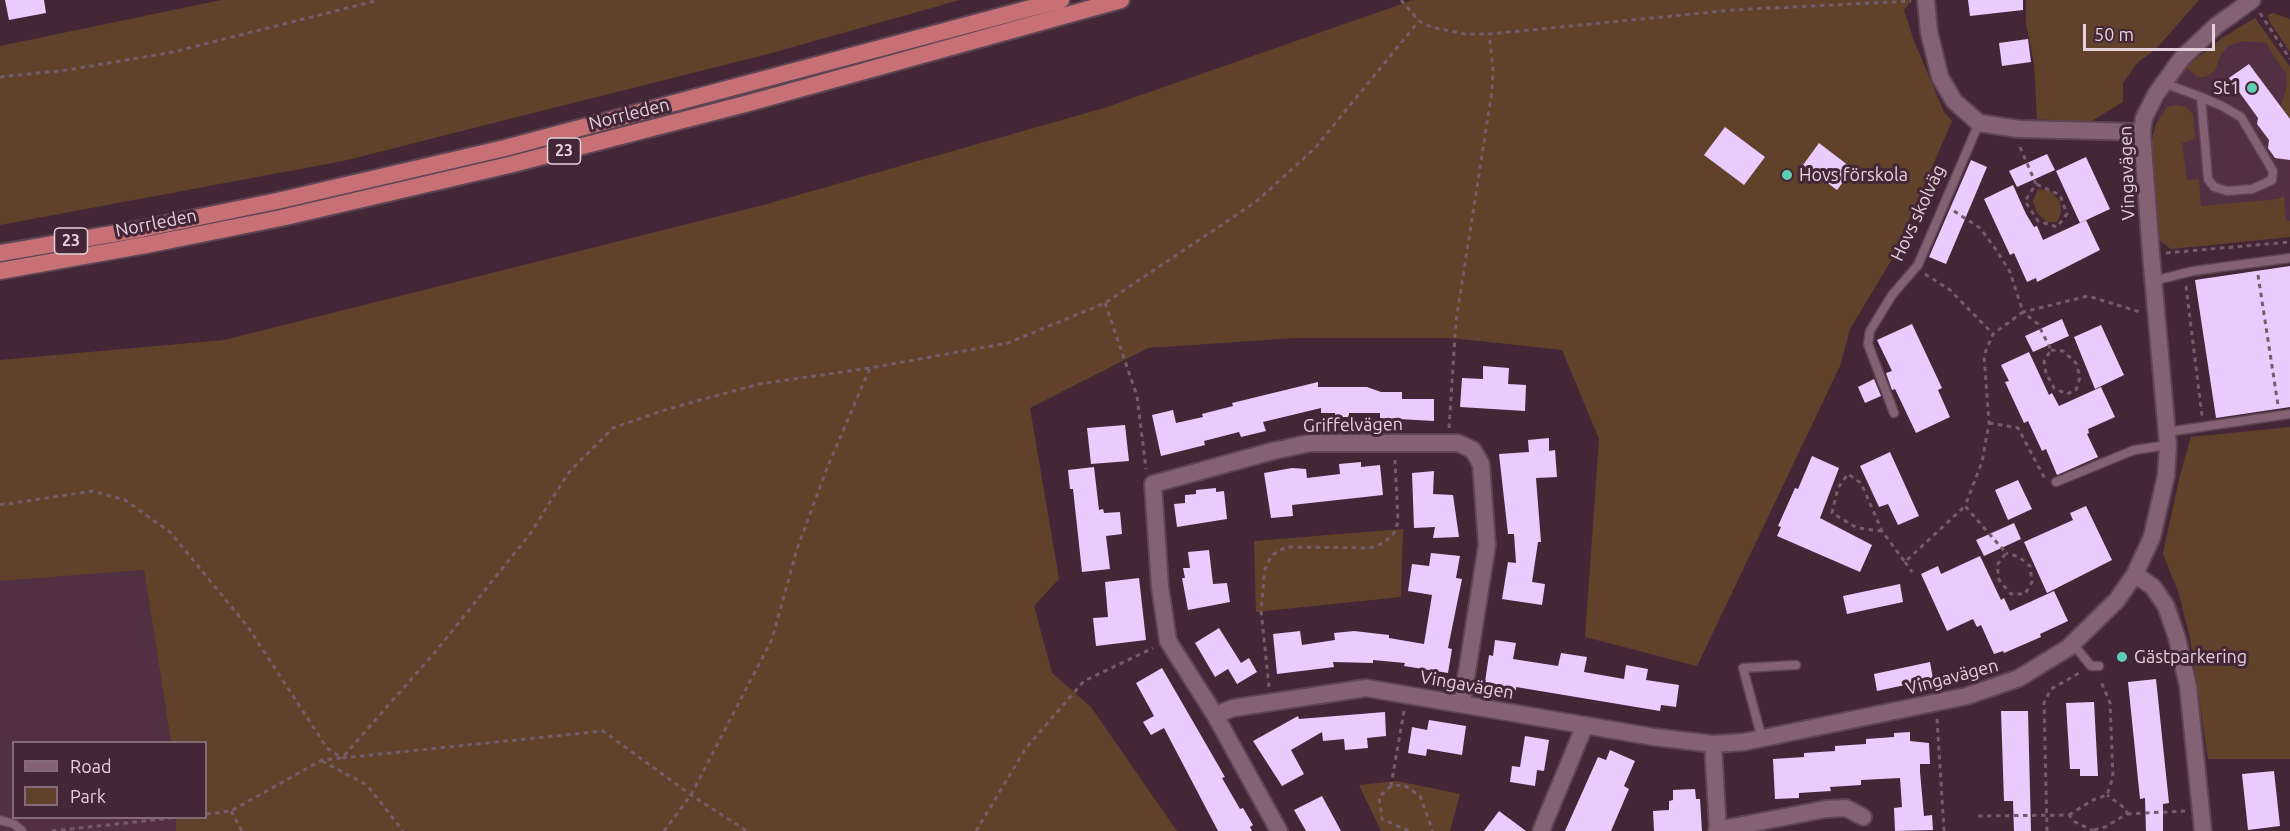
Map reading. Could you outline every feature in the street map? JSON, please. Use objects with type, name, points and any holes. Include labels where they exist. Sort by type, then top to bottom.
[{"type":"highway","name":"Norrleden","points":[[0,253],[141,229],[276,201],[505,148],[1061,0]]},
{"type":"highway","name":"Norrleden","points":[[0,271],[280,218],[509,165],[749,103],[1121,0]]},
{"type":"street","points":[[1920,0],[1940,77],[1954,101],[1979,123],[2012,128],[2142,132]]},
{"type":"street","name":"Vingavägen","points":[[1215,715],[1233,708],[1366,688],[1713,744],[1762,739],[1936,703],[2001,686],[2036,669],[2073,644],[2117,600],[2135,574],[2152,537],[2166,476],[2167,439],[2142,132],[2144,118],[2163,82],[2199,40],[2252,0]]},
{"type":"street","name":"Griffelvägen","points":[[1153,484],[1310,443],[1458,443],[1473,450],[1481,464],[1487,545],[1462,703]]},
{"type":"street","points":[[1153,484],[1160,587],[1168,641],[1215,715],[1279,831]]},
{"type":"street","points":[[2135,574],[2153,587],[2166,606],[2176,638],[2188,686],[2203,831]]},
{"type":"street","points":[[1541,831],[1586,725]]},
{"type":"street","points":[[1713,744],[1718,830],[1826,809],[1846,808],[1863,817]]},
{"type":"lane","points":[[2163,82],[2201,97],[2241,117],[2273,171],[2272,180],[2252,189],[2227,191],[2214,187],[2208,179],[2201,97]]},
{"type":"lane","name":"Hovs skolväg","points":[[1894,412],[1868,344],[1870,331],[1879,313],[1916,268],[1979,123]]},
{"type":"lane","points":[[2153,280],[2256,261],[2290,258]]},
{"type":"lane","points":[[2056,482],[2134,450],[2202,427],[2290,414]]},
{"type":"lane","points":[[2073,644],[2095,666]]},
{"type":"lane","points":[[1762,739],[1743,668],[1796,665]]},
{"type":"lane","points":[[0,820],[14,824],[22,831]]},
{"type":"path","points":[[0,77],[67,70],[173,52],[379,0]]},
{"type":"path","points":[[1401,0],[1419,21],[1444,31],[1489,34],[1733,10],[1920,0]]},
{"type":"path","points":[[2252,0],[2290,59]]},
{"type":"path","points":[[342,758],[436,651],[523,543],[569,472],[613,428],[669,409],[759,384],[870,368],[1008,343],[1105,303],[1257,201],[1315,148],[1419,21]]},
{"type":"path","points":[[1449,443],[1456,321],[1492,91],[1493,68],[1489,34]]},
{"type":"path","points":[[2012,128],[2036,184],[2060,195],[2067,214],[2057,227],[2038,221],[2025,201],[2036,184]]},
{"type":"path","points":[[1944,207],[1980,228],[2010,272],[2023,312],[2038,324],[2051,350]]},
{"type":"path","points":[[2151,254],[2290,242]]},
{"type":"path","points":[[2256,261],[2280,416]]},
{"type":"path","points":[[1916,268],[1950,290],[1993,334]]},
{"type":"path","points":[[2184,273],[2201,394],[2202,427]]},
{"type":"path","points":[[1905,562],[1965,507],[1982,462],[1989,423],[1984,355],[1993,334],[2023,312],[2088,296],[2156,316]]},
{"type":"path","points":[[1105,303],[1137,396],[1146,473],[1153,484]]},
{"type":"path","points":[[2051,350],[2063,351],[2076,363],[2080,377],[2076,390],[2067,394],[2054,388],[2046,373],[2044,361],[2051,350]]},
{"type":"path","points":[[664,831],[691,795],[772,639],[798,549],[827,468],[870,368]]},
{"type":"path","points":[[1989,423],[2018,428],[2042,479],[2056,482]]},
{"type":"path","points":[[1271,702],[1261,610],[1268,562],[1276,550],[1286,547],[1370,548],[1390,538],[1396,528],[1398,515],[1393,443]]},
{"type":"path","points":[[1882,531],[1857,528],[1832,513],[1838,488],[1848,474],[1862,483],[1882,531],[1912,572]]},
{"type":"path","points":[[0,505],[93,491],[125,500],[170,532],[248,627],[327,748],[342,758]]},
{"type":"path","points":[[1965,507],[2006,553],[2019,557],[2030,566],[2032,582],[2025,594],[2011,594],[1999,580],[1997,565],[2006,553]]},
{"type":"path","points":[[976,831],[1026,748],[1084,681],[1168,641]]},
{"type":"path","points":[[2047,831],[2044,703],[2051,689],[2095,666],[2110,703],[2113,777],[2107,795]]},
{"type":"path","points":[[1391,786],[1406,694]]},
{"type":"path","points":[[1936,703],[1944,831]]},
{"type":"path","points":[[207,814],[231,811],[322,760],[603,731],[691,795],[747,831]]},
{"type":"path","points":[[322,760],[367,785],[403,831]]},
{"type":"path","points":[[1409,831],[1382,819],[1379,797],[1391,786],[1404,785],[1420,796],[1433,831]]},
{"type":"path","points":[[2107,795],[2120,804],[2127,814]]},
{"type":"path","points":[[1978,816],[2069,815],[2093,800],[2107,795]]},
{"type":"path","points":[[231,811],[242,831]]},
{"type":"path","points":[[2069,815],[2075,822],[2094,831],[2127,814],[2166,812]]},
{"type":"path","points":[[52,831],[162,819]]},
{"type":"shaded area","points":[[2255,18],[2290,67],[2290,237],[2171,249],[2158,239],[2152,141],[2158,116],[2171,87],[2189,64],[2222,38]]},
{"type":"shaded area","points":[[144,570],[171,741],[12,741],[12,819],[176,819],[176,831],[0,831],[0,581]]},
{"type":"green space","points":[[221,0],[960,0],[768,54],[343,161],[0,225],[0,46]]},
{"type":"green space","points":[[1413,0],[1912,0],[1904,10],[1914,41],[1944,112],[1952,121],[1892,259],[1850,329],[1840,366],[1697,666],[1585,637],[1599,439],[1562,350],[1452,338],[1295,338],[1148,348],[1030,408],[1059,579],[1034,606],[1052,673],[1091,707],[1177,831],[176,831],[176,819],[207,819],[207,741],[171,741],[144,570],[0,581],[0,360],[224,340],[763,205],[1104,108]]},
{"type":"green space","points":[[2026,0],[2199,0],[2155,50],[2138,62],[2123,83],[2123,102],[2090,122],[2037,119],[2034,63],[2026,24]]},
{"type":"green space","points":[[2273,13],[2290,19],[2290,52],[2269,21],[2268,15]]},
{"type":"green space","points":[[2255,18],[2290,67],[2290,119],[2281,107],[2287,85],[2286,74],[2266,43],[2244,41],[2228,46],[2220,56],[2215,71],[2205,77],[2197,77],[2186,67],[2222,38]]},
{"type":"green space","points":[[2177,105],[2186,107],[2193,114],[2195,139],[2182,143],[2187,180],[2199,179],[2201,206],[2278,199],[2284,196],[2286,221],[2290,221],[2290,237],[2171,249],[2158,239],[2152,141],[2155,126],[2167,107]]},
{"type":"green space","points":[[2038,189],[2050,191],[2060,201],[2061,212],[2057,222],[2047,222],[2037,213],[2033,201]]},
{"type":"green space","points":[[2290,427],[2290,759],[2208,759],[2190,638],[2179,594],[2163,554],[2180,475],[2191,437]]},
{"type":"green space","points":[[1403,529],[1401,597],[1256,612],[1254,541]]},
{"type":"green space","points":[[1397,781],[1460,794],[1450,831],[1381,831],[1359,785]]},
{"type":"building","points":[[5,0],[44,0],[46,13],[9,20]]},
{"type":"building","points":[[1968,0],[2023,0],[2023,10],[1970,16]]},
{"type":"building","points":[[2028,39],[2031,62],[2002,66],[1999,43]]},
{"type":"building","points":[[2249,64],[2290,119],[2290,160],[2275,158],[2268,148],[2269,140],[2257,124],[2258,118],[2229,78]]},
{"type":"building","points":[[1725,127],[1765,157],[1744,185],[1704,155]]},
{"type":"building","points":[[1819,143],[1853,169],[1837,190],[1803,165]]},
{"type":"building","points":[[2047,154],[2055,170],[2017,187],[2009,171]]},
{"type":"building","points":[[2086,157],[2110,209],[2080,223],[2056,171]]},
{"type":"building","points":[[1971,160],[1987,167],[1946,264],[1929,257]]},
{"type":"building","points":[[2013,185],[2026,214],[2034,227],[2037,226],[2043,240],[2086,220],[2100,250],[2037,282],[2036,278],[2027,282],[2014,253],[2010,255],[1984,199]]},
{"type":"building","points":[[2290,266],[2290,407],[2216,418],[2195,280]]},
{"type":"building","points":[[2062,319],[2069,336],[2033,352],[2025,336]]},
{"type":"building","points":[[1912,324],[1942,388],[1938,390],[1950,417],[1916,433],[1895,389],[1892,390],[1886,373],[1892,371],[1877,340]]},
{"type":"building","points":[[2101,325],[2124,375],[2095,389],[2074,337]]},
{"type":"building","points":[[2029,352],[2049,395],[2052,393],[2059,406],[2101,387],[2115,417],[2088,429],[2087,434],[2098,457],[2057,475],[2046,449],[2042,451],[2028,421],[2024,423],[2005,382],[2009,381],[2001,365]]},
{"type":"building","points":[[1483,366],[1509,368],[1508,384],[1526,385],[1525,411],[1460,407],[1462,378],[1483,379]]},
{"type":"building","points":[[1874,379],[1881,396],[1865,403],[1858,387]]},
{"type":"building","points":[[1318,382],[1318,387],[1367,387],[1381,392],[1402,392],[1402,399],[1434,399],[1434,421],[1380,418],[1380,413],[1349,413],[1349,417],[1335,417],[1335,413],[1321,413],[1321,408],[1263,422],[1266,431],[1241,437],[1239,432],[1204,441],[1205,445],[1161,456],[1152,415],[1173,410],[1176,423],[1203,417],[1202,414],[1233,406],[1232,403]]},
{"type":"building","points":[[1125,425],[1129,461],[1091,464],[1087,428]]},
{"type":"building","points":[[1549,438],[1549,451],[1555,450],[1557,477],[1536,478],[1541,542],[1538,542],[1532,582],[1545,584],[1542,605],[1502,599],[1508,562],[1516,563],[1514,534],[1508,534],[1499,454],[1529,452],[1528,440]]},
{"type":"building","points":[[1890,452],[1919,516],[1898,525],[1888,504],[1879,507],[1860,466]]},
{"type":"building","points":[[1812,456],[1839,468],[1820,518],[1872,545],[1860,572],[1777,536],[1781,527],[1778,526],[1795,488],[1798,489]]},
{"type":"building","points":[[1361,462],[1361,467],[1380,465],[1383,495],[1292,505],[1293,516],[1271,518],[1264,473],[1292,468],[1306,469],[1307,478],[1340,474],[1339,464]]},
{"type":"building","points":[[1094,467],[1099,510],[1103,509],[1104,513],[1120,512],[1122,534],[1106,536],[1110,569],[1082,572],[1073,489],[1070,489],[1068,470]]},
{"type":"building","points":[[1434,471],[1433,494],[1453,495],[1459,537],[1433,538],[1435,527],[1414,528],[1412,473]]},
{"type":"building","points":[[2018,480],[2032,509],[2008,520],[1995,490]]},
{"type":"building","points":[[1216,488],[1216,492],[1224,491],[1227,519],[1177,527],[1174,504],[1185,503],[1185,495],[1196,494],[1196,490]]},
{"type":"building","points":[[2086,506],[2112,560],[2047,593],[2024,542],[2073,520],[2070,513]]},
{"type":"building","points":[[2014,523],[2021,539],[1984,556],[1976,540]]},
{"type":"building","points":[[1209,550],[1213,584],[1227,583],[1230,602],[1188,610],[1182,578],[1185,578],[1183,568],[1190,568],[1188,552]]},
{"type":"building","points":[[1431,553],[1460,556],[1456,578],[1462,579],[1448,648],[1452,649],[1448,673],[1404,666],[1405,663],[1373,660],[1373,663],[1333,662],[1334,667],[1277,674],[1273,634],[1300,631],[1302,645],[1335,640],[1334,633],[1354,631],[1389,635],[1389,638],[1424,644],[1432,595],[1408,591],[1412,564],[1429,566]]},
{"type":"building","points":[[1980,556],[2001,600],[2004,598],[2010,611],[2054,591],[2068,621],[2040,634],[2041,637],[2004,653],[2003,651],[1994,654],[1981,625],[1977,627],[1973,619],[1947,631],[1921,574],[1938,566],[1941,574]]},
{"type":"building","points":[[1139,578],[1146,640],[1096,646],[1093,618],[1108,617],[1105,582]]},
{"type":"building","points":[[1900,584],[1903,602],[1847,614],[1843,596]]},
{"type":"building","points":[[1219,628],[1241,663],[1249,658],[1257,672],[1237,684],[1228,669],[1215,677],[1195,643]]},
{"type":"building","points":[[1495,640],[1516,643],[1513,659],[1558,666],[1561,653],[1587,657],[1584,672],[1624,679],[1626,665],[1648,669],[1646,680],[1679,685],[1676,707],[1661,705],[1660,711],[1516,687],[1516,690],[1495,687],[1496,684],[1485,682],[1489,655],[1493,656]]},
{"type":"building","points":[[1930,662],[1933,679],[1877,691],[1874,674]]},
{"type":"building","points":[[1162,668],[1225,777],[1222,778],[1240,809],[1243,808],[1253,825],[1250,827],[1252,831],[1218,831],[1164,728],[1151,735],[1143,722],[1154,716],[1136,683]]},
{"type":"building","points":[[2156,679],[2169,803],[2163,804],[2163,831],[2146,831],[2145,798],[2140,799],[2128,682]]},
{"type":"building","points":[[2094,702],[2098,776],[2080,776],[2080,769],[2070,769],[2066,703]]},
{"type":"building","points":[[2001,711],[2028,711],[2031,831],[2014,831],[2013,801],[2004,801]]},
{"type":"building","points":[[1385,712],[1386,736],[1367,738],[1368,748],[1345,750],[1344,739],[1323,741],[1322,732],[1291,750],[1304,774],[1282,786],[1253,741],[1298,716],[1299,719]]},
{"type":"building","points":[[1429,720],[1466,726],[1462,755],[1427,749],[1426,756],[1408,753],[1412,727],[1427,730]]},
{"type":"building","points":[[1910,732],[1910,741],[1929,743],[1930,764],[1920,764],[1920,772],[1924,816],[1932,815],[1933,830],[1895,831],[1894,808],[1902,807],[1900,778],[1861,780],[1861,785],[1830,787],[1831,791],[1799,793],[1799,798],[1775,799],[1773,759],[1804,757],[1804,753],[1835,751],[1835,746],[1866,744],[1866,739],[1894,737],[1894,733]]},
{"type":"building","points":[[1525,736],[1549,740],[1544,771],[1537,770],[1535,786],[1510,782],[1512,766],[1520,767]]},
{"type":"building","points":[[1610,750],[1635,761],[1624,786],[1629,789],[1611,831],[1565,831],[1598,757],[1606,760]]},
{"type":"building","points":[[2274,771],[2280,826],[2248,830],[2242,774]]},
{"type":"building","points":[[1695,789],[1696,799],[1700,799],[1702,831],[1654,831],[1653,811],[1669,810],[1669,801],[1673,800],[1673,790]]},
{"type":"building","points":[[1322,796],[1341,831],[1306,831],[1294,810]]},
{"type":"building","points":[[1499,811],[1526,831],[1484,831]]},
{"type":"place","name":"St1","points":[[2252,88]]},
{"type":"place","name":"Hovs förskola","points":[[1787,175]]},
{"type":"place","name":"Gästparkering","points":[[2122,657]]}]
